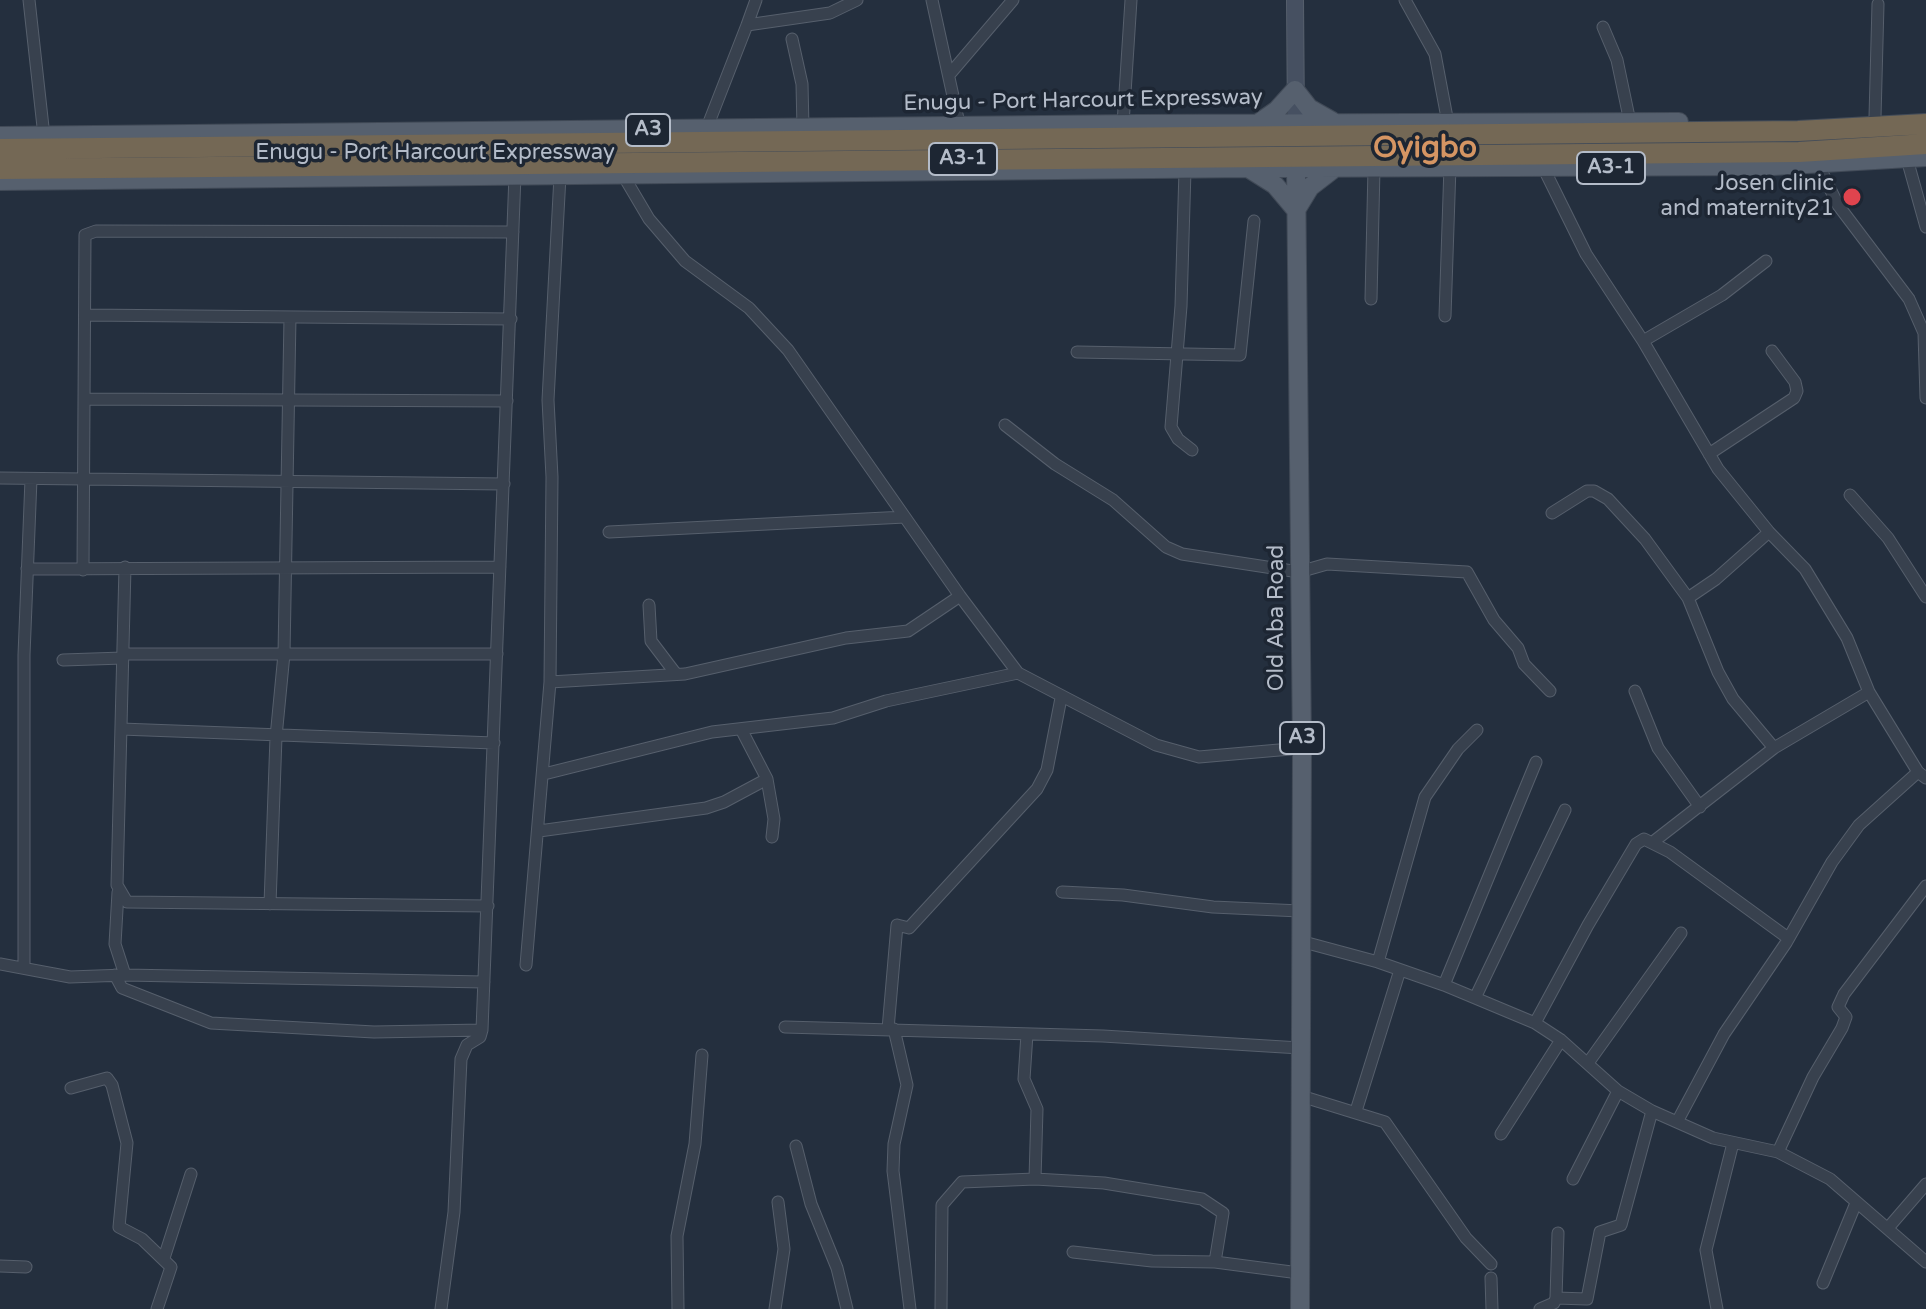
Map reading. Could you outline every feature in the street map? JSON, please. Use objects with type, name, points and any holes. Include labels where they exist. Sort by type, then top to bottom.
[{"type":"highway","name":"Enugu - Port Harcourt Expressway","points":[[0,149],[1784,131],[1926,124]]},
{"type":"highway","name":"Enugu - Port Harcourt Expressway","points":[[0,169],[1715,160],[1926,144]]},
{"type":"highway","points":[[276,145],[277,167]]},
{"type":"main road","points":[[1257,124],[1277,110],[1295,90],[1309,108],[1336,123]]},
{"type":"main road","name":"Enugu - Port Harcourt Expressway","points":[[0,136],[1123,124],[1767,122],[1926,114]]},
{"type":"main road","name":"Enugu - Port Harcourt Expressway","points":[[0,181],[1450,166],[1544,169],[1715,160],[1818,164],[1926,157]]},
{"type":"main road","points":[[1248,168],[1284,193],[1296,210],[1310,187],[1336,167]]},
{"type":"main road","name":"Old Aba Road","points":[[1296,168],[1302,748],[1300,1309]]},
{"type":"street","points":[[29,0],[44,136]]},
{"type":"street","points":[[706,130],[756,0]]},
{"type":"street","points":[[747,25],[830,13],[857,0]]},
{"type":"street","points":[[932,0],[960,128]]},
{"type":"street","points":[[949,75],[1013,0]]},
{"type":"street","points":[[1123,124],[1131,0]]},
{"type":"street","points":[[1295,0],[1296,123]]},
{"type":"street","points":[[1405,0],[1435,54],[1448,123]]},
{"type":"street","points":[[1875,117],[1878,4]]},
{"type":"street","points":[[1603,27],[1617,60],[1630,122]]},
{"type":"street","points":[[792,39],[802,84],[803,128]]},
{"type":"street","points":[[1907,159],[1926,227]]},
{"type":"street","points":[[1818,164],[1838,205],[1909,299],[1924,333],[1926,398]]},
{"type":"street","points":[[1445,316],[1450,166]]},
{"type":"street","points":[[1371,299],[1374,168]]},
{"type":"street","points":[[1544,169],[1586,254],[1643,341],[1709,454],[1769,532],[1812,581],[1847,638],[1869,692],[1922,775],[1859,825],[1832,862],[1788,938],[1724,1034],[1677,1122]]},
{"type":"street","points":[[1185,170],[1171,427],[1178,439],[1192,450]]},
{"type":"street","points":[[441,1309],[454,1212],[461,1059],[467,1045],[480,1037],[482,1030],[515,175]]},
{"type":"street","points":[[623,175],[649,219],[685,261],[749,308],[788,350],[960,596],[1018,673],[1156,745],[1199,757],[1302,748]]},
{"type":"street","points":[[526,965],[550,682],[552,477],[548,400],[560,176]]},
{"type":"street","points":[[1077,352],[1114,350],[1176,355],[1240,355],[1254,221]]},
{"type":"street","points":[[83,570],[86,399],[82,246],[85,235],[96,231],[513,232]]},
{"type":"street","points":[[1643,341],[1722,295],[1766,261]]},
{"type":"street","points":[[85,315],[511,319]]},
{"type":"street","points":[[270,904],[287,566],[290,317]]},
{"type":"street","points":[[1709,454],[1794,398],[1795,382],[1772,351]]},
{"type":"street","points":[[86,399],[507,401]]},
{"type":"street","points":[[1005,425],[1055,464],[1113,500],[1166,547],[1182,554],[1299,572],[1327,564],[1467,572],[1494,620],[1518,648],[1524,664],[1550,691]]},
{"type":"street","points":[[0,478],[504,484]]},
{"type":"street","points":[[24,968],[27,569],[31,479]]},
{"type":"street","points":[[1552,513],[1587,491],[1594,491],[1608,499],[1645,539],[1688,598],[1718,672],[1733,699],[1774,748]]},
{"type":"street","points":[[1850,495],[1888,538],[1926,597]]},
{"type":"street","points":[[609,532],[905,517]]},
{"type":"street","points":[[1688,598],[1716,579],[1769,532]]},
{"type":"street","points":[[125,567],[115,944],[122,988],[211,1023],[374,1032],[482,1030]]},
{"type":"street","points":[[27,569],[500,567]]},
{"type":"street","points":[[550,682],[676,674],[846,638],[908,631],[960,596]]},
{"type":"street","points":[[649,605],[651,641],[676,674]]},
{"type":"street","points":[[63,660],[123,656],[497,654]]},
{"type":"street","points":[[544,774],[692,736],[833,718],[886,701],[1018,673]]},
{"type":"street","points":[[1635,691],[1658,748],[1700,807]]},
{"type":"street","points":[[1653,842],[1774,748],[1869,692]]},
{"type":"street","points":[[910,1309],[893,1171],[894,1144],[907,1085],[891,1029],[897,925],[909,928],[1037,789],[1047,770],[1061,698]]},
{"type":"street","points":[[121,729],[494,743]]},
{"type":"street","points":[[741,729],[767,779],[774,819],[772,837]]},
{"type":"street","points":[[1378,962],[1425,797],[1458,749],[1477,730]]},
{"type":"street","points":[[1444,985],[1536,762]]},
{"type":"street","points":[[539,831],[706,808],[767,779]]},
{"type":"street","points":[[1476,996],[1565,810]]},
{"type":"street","points":[[1535,1023],[1636,844],[1644,839],[1653,842],[1788,938]]},
{"type":"street","points":[[1778,1152],[1813,1077],[1842,1028],[1846,1017],[1838,1007],[1844,994],[1926,886]]},
{"type":"street","points":[[118,892],[127,902],[488,906]]},
{"type":"street","points":[[1062,892],[1123,895],[1213,907],[1300,911]]},
{"type":"street","points":[[1588,1063],[1681,933]]},
{"type":"street","points":[[1300,941],[1378,962],[1476,996],[1535,1023],[1561,1040],[1618,1091],[1652,1111],[1733,1143],[1778,1152],[1830,1179],[1925,1258]]},
{"type":"street","points":[[0,964],[70,977],[120,975],[484,982]]},
{"type":"street","points":[[1356,1111],[1400,970]]},
{"type":"street","points":[[785,1027],[1027,1034],[1300,1048]]},
{"type":"street","points":[[1027,1034],[1024,1079],[1037,1109],[1035,1179]]},
{"type":"street","points":[[1501,1134],[1561,1040]]},
{"type":"street","points":[[678,1309],[677,1236],[695,1144],[702,1055]]},
{"type":"street","points":[[71,1088],[107,1078],[112,1085],[127,1143],[119,1227],[164,1258],[172,1273],[157,1309]]},
{"type":"street","points":[[1573,1179],[1618,1091]]},
{"type":"street","points":[[1301,1096],[1385,1122],[1395,1132],[1466,1238],[1491,1264]]},
{"type":"street","points":[[1556,1298],[1581,1301],[1589,1295],[1600,1232],[1621,1225],[1652,1111]]},
{"type":"street","points":[[1717,1309],[1706,1250],[1733,1143]]},
{"type":"street","points":[[796,1146],[811,1204],[837,1268],[847,1309]]},
{"type":"street","points":[[164,1258],[191,1174]]},
{"type":"street","points":[[941,1309],[942,1205],[962,1182],[1035,1179],[1104,1183],[1182,1195],[1215,1205],[1223,1218],[1215,1262]]},
{"type":"street","points":[[1888,1228],[1926,1184]]},
{"type":"street","points":[[775,1309],[777,1275],[784,1249],[778,1202]]},
{"type":"street","points":[[1823,1283],[1856,1203]]},
{"type":"street","points":[[1540,1309],[1554,1303],[1556,1298],[1558,1233]]},
{"type":"street","points":[[1073,1252],[1152,1261],[1215,1262],[1299,1273]]},
{"type":"street","points":[[0,1266],[26,1267]]},
{"type":"street","points":[[1491,1278],[1492,1309]]},
{"type":"place","name":"Josen clinic and maternity21","points":[[1852,197]]},
{"type":"district","name":"Oyigbo","points":[[1425,149]]}]
